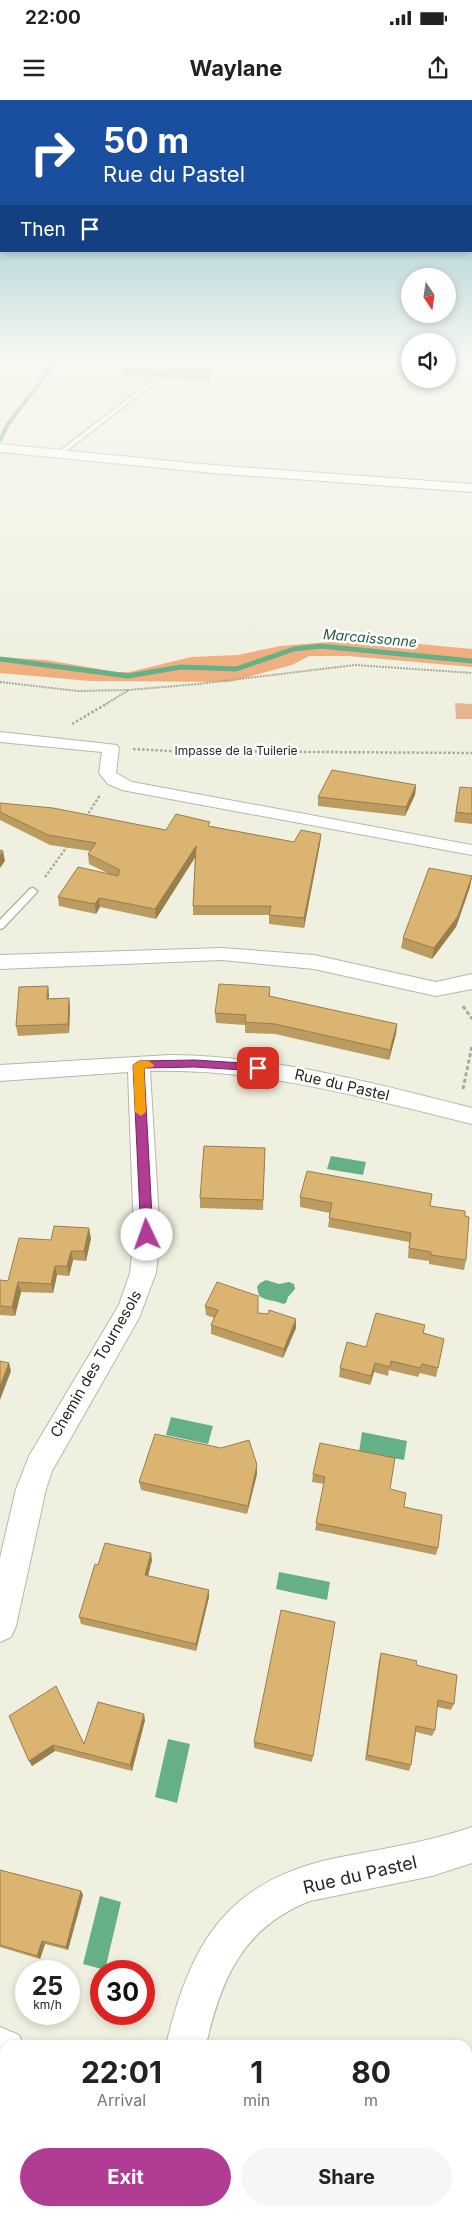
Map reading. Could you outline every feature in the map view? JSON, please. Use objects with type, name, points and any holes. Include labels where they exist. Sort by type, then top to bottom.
[{"type":"street","points":[[88,457],[271,474],[472,488]]},
{"type":"street","points":[[0,738],[111,748],[106,766],[107,773],[114,782],[137,788],[472,850]]},
{"type":"street","points":[[0,962],[222,954],[314,962],[436,989],[462,985],[472,980]]},
{"type":"street","name":"Rue du Pastel","points":[[0,1073],[139,1065],[195,1064],[258,1068],[292,1074],[465,1114]]},
{"type":"street","name":"Chemin des Tournesols","points":[[0,1626],[31,1489],[39,1466],[130,1310],[142,1282],[147,1235],[139,1065]]},
{"type":"street","name":"Rue du Pastel","points":[[187,2040],[192,2016],[204,1979],[220,1949],[245,1920],[270,1901],[309,1884],[436,1857],[472,1846]]},
{"type":"lane","points":[[0,926],[33,891]]},
{"type":"path","points":[[0,682],[78,691],[129,690],[198,684],[355,665],[472,673]]},
{"type":"path","points":[[60,744],[73,722],[129,690]]},
{"type":"path","name":"Impasse de la Tuilerie","points":[[111,748],[170,751],[472,753]]},
{"type":"path","points":[[83,822],[104,788],[114,782]]},
{"type":"path","points":[[33,891],[62,856],[72,839]]},
{"type":"path","points":[[465,1114],[472,1046]]},
{"type":"shaded area","points":[[367,639],[472,649],[472,667],[348,656],[309,656],[292,665],[229,682],[90,681],[0,673],[0,657],[46,660],[117,672],[130,672],[191,657],[238,655],[280,646]]},
{"type":"shaded area","points":[[455,703],[472,704],[472,719],[456,719]]},
{"type":"shaded area","points":[[331,1156],[366,1162],[363,1175],[327,1169]]},
{"type":"shaded area","points":[[266,1280],[279,1284],[289,1282],[294,1284],[295,1289],[288,1297],[286,1303],[283,1304],[259,1296],[257,1287]]},
{"type":"shaded area","points":[[171,1417],[213,1426],[208,1444],[166,1435]]},
{"type":"shaded area","points":[[362,1432],[407,1441],[404,1460],[359,1452]]},
{"type":"shaded area","points":[[279,1572],[330,1582],[327,1600],[276,1589]]},
{"type":"shaded area","points":[[168,1739],[190,1744],[177,1803],[155,1797]]},
{"type":"shaded area","points":[[100,1896],[121,1902],[107,1960],[90,1960],[90,1966],[83,1964]]},
{"type":"building","points":[[332,770],[416,785],[406,807],[318,797]]},
{"type":"building","points":[[460,787],[472,788],[472,814],[456,812]]},
{"type":"building","points":[[0,803],[53,808],[166,830],[176,814],[210,822],[208,826],[294,842],[301,830],[321,834],[304,918],[269,915],[271,906],[193,906],[196,846],[155,909],[99,898],[95,904],[58,897],[78,867],[118,876],[120,870],[88,854],[96,843],[48,835],[0,812]]},
{"type":"building","points":[[429,868],[472,876],[458,916],[434,948],[403,938]]},
{"type":"building","points":[[219,984],[270,987],[269,996],[397,1024],[390,1050],[275,1024],[245,1022],[246,1015],[215,1013]]},
{"type":"building","points":[[48,986],[47,999],[69,998],[68,1024],[16,1026],[19,987]]},
{"type":"building","points":[[204,1146],[265,1148],[263,1200],[200,1198]]},
{"type":"building","points":[[307,1171],[432,1194],[430,1206],[465,1211],[465,1216],[469,1217],[466,1260],[431,1255],[431,1252],[409,1248],[411,1233],[329,1218],[332,1203],[300,1197]]},
{"type":"building","points":[[54,1226],[89,1228],[84,1251],[71,1251],[67,1266],[55,1266],[51,1284],[18,1282],[12,1307],[0,1306],[0,1280],[8,1281],[19,1238],[51,1240]]},
{"type":"building","points":[[217,1282],[258,1296],[258,1313],[268,1314],[269,1310],[296,1319],[284,1349],[211,1325],[218,1310],[205,1306]]},
{"type":"building","points":[[376,1313],[425,1325],[423,1333],[444,1339],[438,1368],[422,1364],[420,1368],[391,1361],[390,1367],[375,1363],[371,1376],[340,1368],[347,1342],[366,1347]]},
{"type":"building","points":[[0,1361],[9,1363],[0,1386]]},
{"type":"building","points":[[155,1434],[221,1448],[249,1440],[257,1465],[248,1506],[139,1482]]},
{"type":"building","points":[[320,1443],[395,1458],[390,1489],[406,1493],[404,1507],[442,1515],[438,1548],[316,1523],[325,1477],[313,1474]]},
{"type":"building","points":[[105,1543],[151,1553],[145,1575],[209,1590],[196,1644],[79,1617],[95,1564],[98,1565]]},
{"type":"building","points":[[281,1610],[335,1622],[313,1756],[254,1742]]},
{"type":"building","points":[[381,1653],[417,1661],[416,1665],[457,1675],[454,1704],[438,1700],[435,1730],[416,1726],[411,1765],[367,1755]]},
{"type":"building","points":[[56,1686],[84,1744],[98,1702],[144,1714],[130,1765],[53,1745],[29,1761],[9,1716]]},
{"type":"building","points":[[0,1870],[81,1891],[66,1947],[42,1941],[37,1956],[0,1945]]},
{"type":"waterway","name":"Marcaissonne","points":[[0,659],[128,676],[181,667],[236,669],[294,649],[320,646],[472,661]]},
{"type":"slow traffic","points":[[141,1112],[139,1065],[149,1065]]},
{"type":"route","points":[[147,1235],[139,1065],[226,1064],[258,1068]]}]
